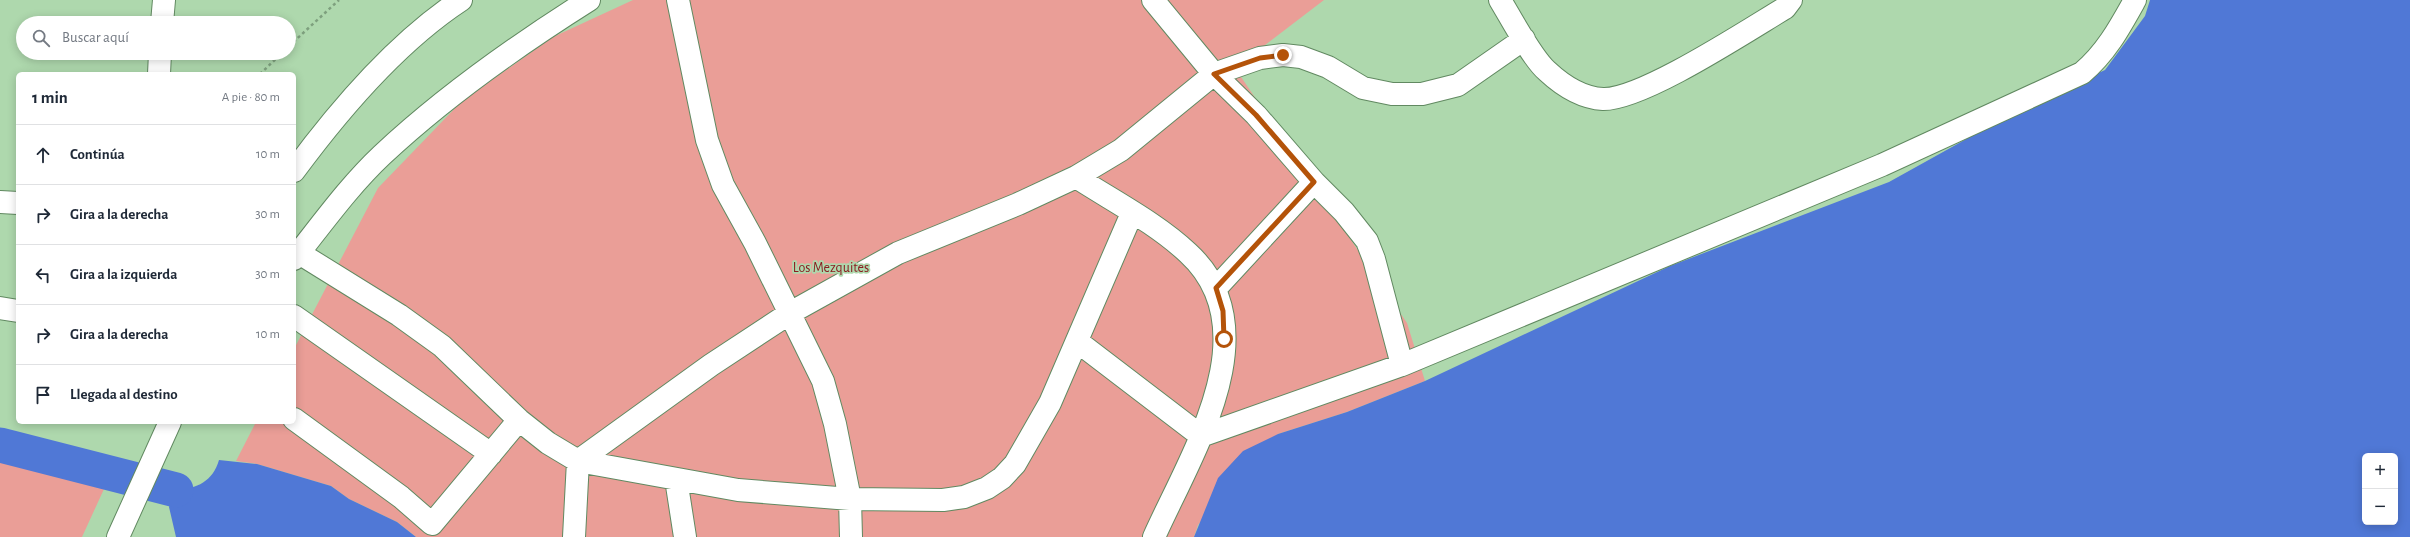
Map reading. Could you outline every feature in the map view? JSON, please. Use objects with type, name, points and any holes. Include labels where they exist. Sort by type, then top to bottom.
[{"type":"main road","points":[[163,16],[164,0]]},
{"type":"main road","points":[[296,168],[333,121],[378,72],[416,35],[461,0]]},
{"type":"main road","points":[[589,0],[530,37],[499,60],[381,156],[329,213],[297,256],[399,315],[442,346],[519,420],[548,443],[578,461],[738,490],[850,499],[943,500],[964,497],[987,488],[1002,478],[1015,464],[1050,403],[1078,342],[1132,213]]},
{"type":"main road","points":[[678,0],[708,140],[723,185],[790,313],[823,381],[835,424],[850,499],[851,537]]},
{"type":"main road","points":[[1153,0],[1214,74],[1256,115],[1314,182],[1344,212],[1366,241],[1374,259],[1402,365]]},
{"type":"main road","points":[[1500,0],[1524,39],[1546,70],[1574,92],[1603,99],[1634,92],[1676,72],[1785,8],[1790,0]]},
{"type":"main road","points":[[1201,436],[1402,365],[1882,166],[2082,73],[2096,61],[2112,41],[2135,0]]},
{"type":"main road","points":[[578,461],[711,365],[790,313],[898,253],[1018,204],[1076,177],[1121,150],[1214,74],[1260,58],[1283,55],[1301,57],[1328,66],[1363,88],[1392,94],[1422,94],[1458,85],[1524,39]]},
{"type":"main road","points":[[159,72],[160,60]]},
{"type":"main road","points":[[1076,177],[1132,213],[1188,254],[1216,288],[1223,311],[1223,364],[1201,436],[1154,537]]},
{"type":"main road","points":[[1216,288],[1314,182]]},
{"type":"main road","points":[[0,202],[16,203]]},
{"type":"main road","points":[[0,308],[16,311]]},
{"type":"main road","points":[[296,317],[491,454]]},
{"type":"main road","points":[[1078,342],[1201,436]]},
{"type":"main road","points":[[296,420],[401,497],[437,531],[491,454],[519,420]]},
{"type":"main road","points":[[118,537],[169,424]]},
{"type":"main road","points":[[574,537],[578,461]]},
{"type":"main road","points":[[676,479],[685,537]]},
{"type":"path","points":[[296,40],[339,0]]},
{"type":"path","points":[[262,72],[275,60]]},
{"type":"green space","name":"Los Mezquites","points":[[633,0],[1324,0],[1235,68],[1407,323],[1425,381],[1347,412],[1278,434],[1198,525],[1194,537],[416,537],[397,522],[349,499],[331,486],[257,464],[236,461],[255,424],[296,424],[296,345],[378,188],[462,101],[553,37]]},
{"type":"green space","points":[[0,461],[104,489],[82,537],[0,537]]},
{"type":"water","points":[[2150,0],[2410,0],[2410,537],[1194,537],[1218,478],[1243,451],[1278,434],[1347,412],[1425,381],[1670,266],[1889,182],[2024,107],[2105,70],[2145,16]]},
{"type":"water","points":[[219,460],[257,464],[331,486],[349,499],[397,522],[416,537],[176,537],[169,507],[176,490],[191,488],[203,482],[213,473]]},
{"type":"waterway","points":[[0,445],[176,490]]},
{"type":"route","points":[[1224,339],[1223,311],[1216,288],[1314,182],[1273,133],[1214,74],[1233,66],[1260,58],[1283,55]]}]
